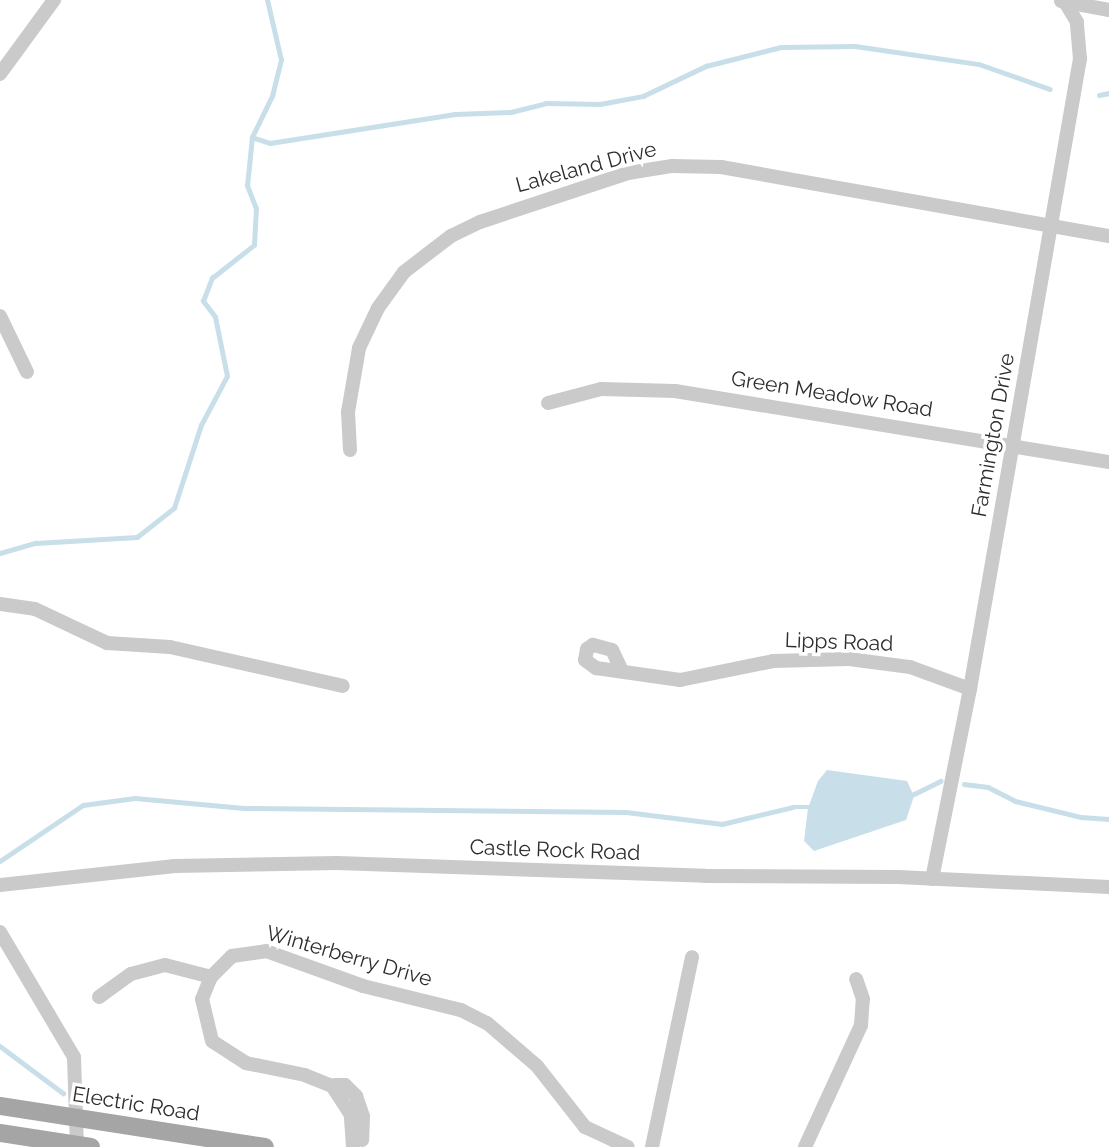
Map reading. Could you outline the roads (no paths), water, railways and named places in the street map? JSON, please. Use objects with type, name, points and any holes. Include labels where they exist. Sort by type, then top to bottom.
[{"type":"main road","name":"Electric Road","points":[[0,1106],[265,1147]]},
{"type":"main road","points":[[0,1133],[72,1146]]},
{"type":"street","points":[[0,74],[54,0]]},
{"type":"street","points":[[1062,1],[1109,10]]},
{"type":"street","name":"Farmington Drive","points":[[932,879],[970,689],[1080,59],[1077,23],[1062,1]]},
{"type":"street","name":"Lakeland Drive","points":[[350,450],[348,412],[359,348],[394,285],[451,236],[576,188],[650,168],[721,167],[1109,236]]},
{"type":"street","points":[[0,316],[27,372]]},
{"type":"street","name":"Green Meadow Road","points":[[548,403],[601,388],[675,391],[1109,462]]},
{"type":"street","points":[[0,604],[35,609],[107,643],[170,647],[343,686]]},
{"type":"street","name":"Lipps Road","points":[[621,669],[680,680],[773,661],[849,659],[910,667],[970,689]]},
{"type":"street","name":"Castle Rock Road","points":[[0,885],[175,866],[323,863],[932,879],[1109,887]]},
{"type":"street","points":[[0,932],[74,1057],[76,1118],[72,1146]]},
{"type":"street","name":"Winterberry Drive","points":[[211,977],[232,956],[266,951],[363,986],[461,1010],[487,1023],[529,1057],[584,1127],[628,1147]]},
{"type":"street","points":[[652,1147],[692,957]]},
{"type":"street","points":[[99,997],[131,974],[165,965],[211,977],[201,1012],[206,1029],[221,1051],[246,1063],[330,1084],[345,1085],[356,1096],[363,1115],[359,1147]]},
{"type":"street","points":[[805,1147],[860,1025],[863,999],[856,979]]},
{"type":"street","points":[[330,1084],[351,1115],[353,1147]]},
{"type":"water","points":[[827,770],[907,781],[914,796],[906,820],[814,851],[804,841],[808,808],[818,781]]},
{"type":"waterway","points":[[0,553],[36,543],[137,537],[174,508],[201,425],[227,376],[215,317],[203,301],[212,278],[254,245],[256,209],[247,186],[252,137],[272,96],[281,60],[267,0]]},
{"type":"waterway","points":[[252,137],[270,143],[455,114],[511,112],[546,103],[600,104],[643,96],[706,66],[781,47],[855,46],[979,64],[1050,89]]},
{"type":"waterway","points":[[1099,95],[1109,93]]},
{"type":"waterway","points":[[910,796],[941,781]]},
{"type":"waterway","points":[[964,784],[988,787],[1015,801],[1081,817],[1109,819]]},
{"type":"waterway","points":[[0,861],[83,805],[135,798],[244,808],[626,812],[722,824],[793,807],[815,807]]},
{"type":"waterway","points":[[0,1046],[63,1093]]}]
